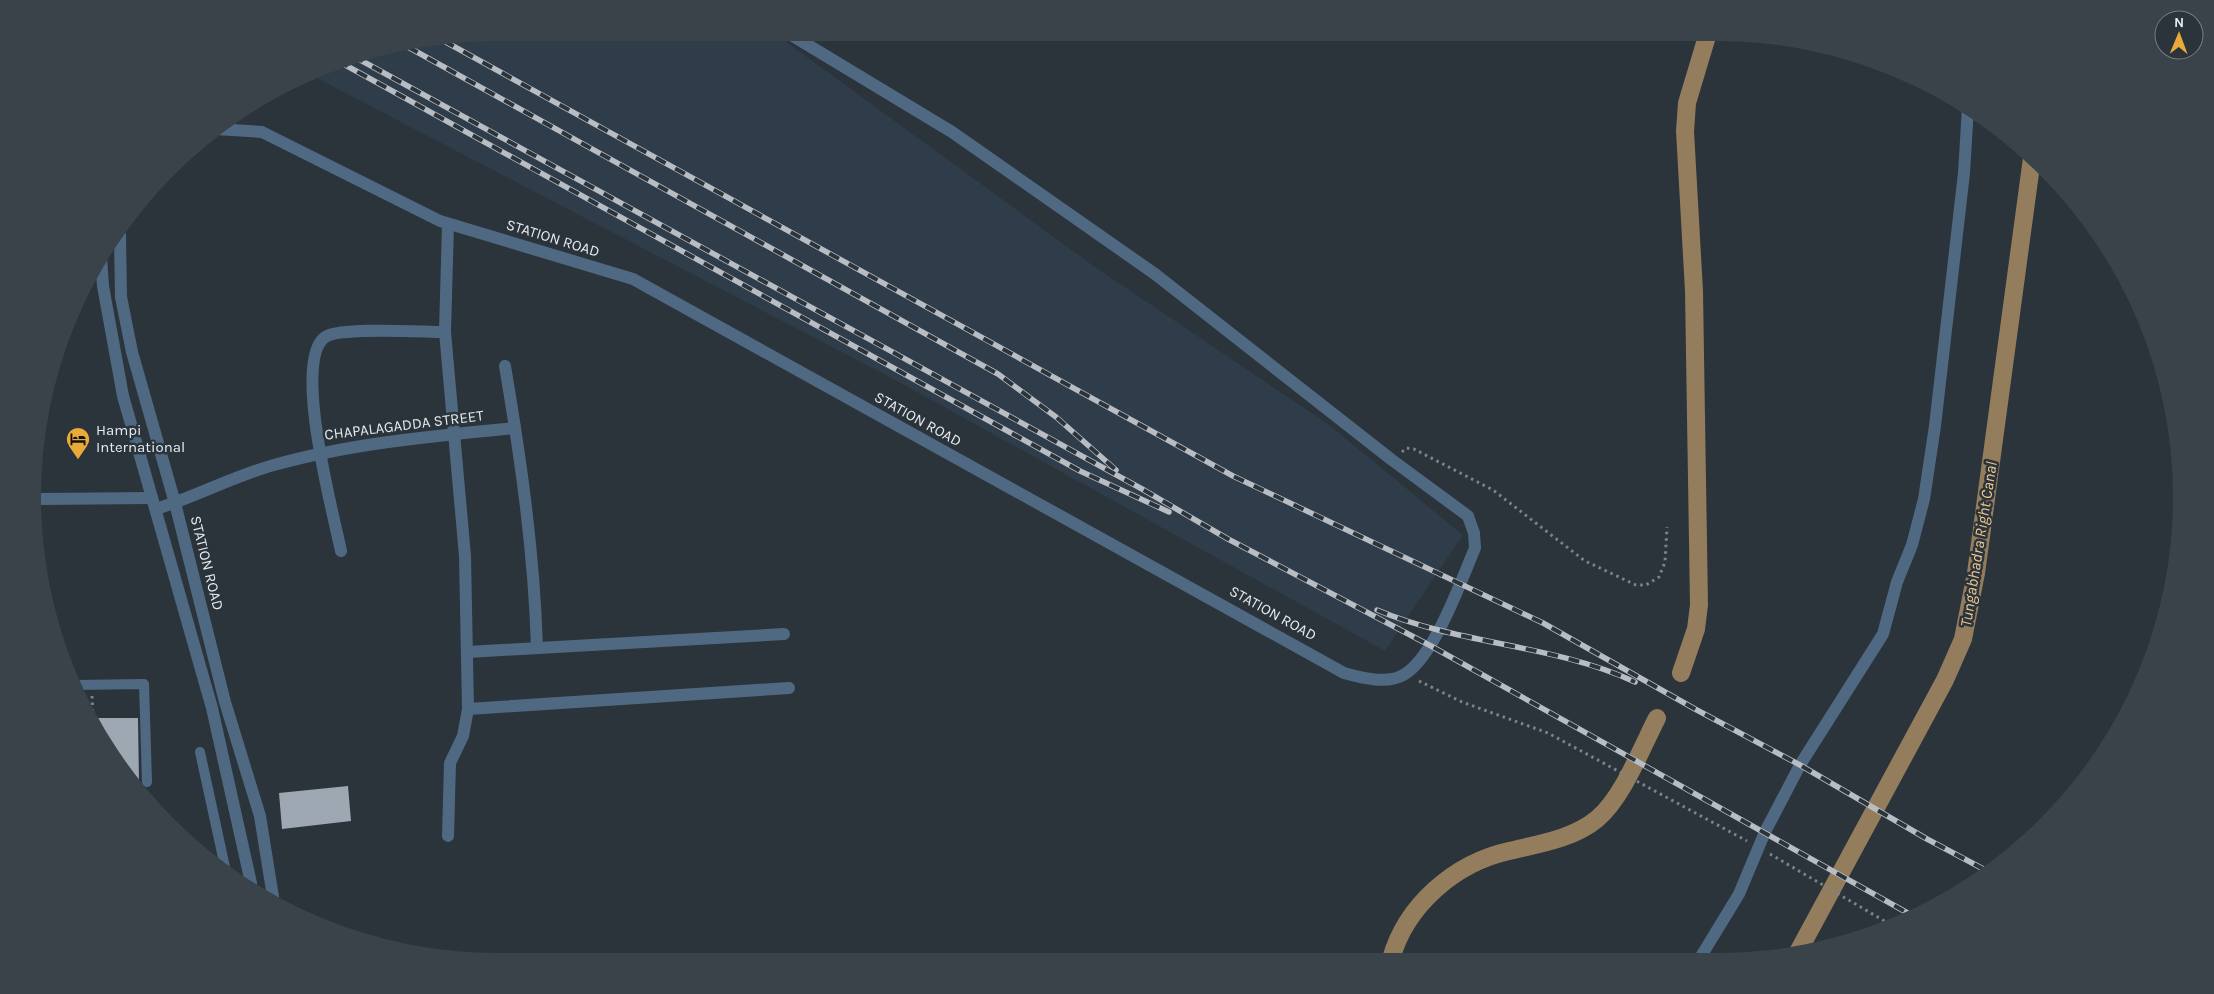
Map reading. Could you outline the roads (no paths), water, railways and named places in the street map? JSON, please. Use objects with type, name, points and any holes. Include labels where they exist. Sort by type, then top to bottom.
[{"type":"street","name":"STATION ROAD","points":[[227,130],[262,132],[448,224],[633,279],[1344,673],[1363,679],[1388,679],[1404,675],[1431,646],[1475,548],[1474,533],[1468,516],[1392,460],[1155,274],[952,132],[803,41]]},
{"type":"street","points":[[1703,953],[1739,894],[1766,832],[1800,765],[1883,634],[1897,582],[1912,545],[1924,499],[1935,426],[1964,173],[1967,116]]},
{"type":"street","points":[[448,224],[445,332],[465,556],[468,652],[468,709],[463,736],[450,763],[448,836]]},
{"type":"street","name":"STATION ROAD","points":[[120,241],[122,297],[132,352],[175,503],[225,702],[260,816],[272,894]]},
{"type":"street","points":[[102,269],[104,294],[124,396],[212,708],[250,880]]},
{"type":"street","points":[[341,551],[314,418],[311,379],[320,340],[327,336],[345,332],[445,332]]},
{"type":"street","points":[[505,366],[527,510],[535,598],[537,648]]},
{"type":"street","name":"CHAPALAGADDA STREET","points":[[41,499],[154,504],[175,503],[271,466],[321,452],[378,442],[515,428]]},
{"type":"street","points":[[468,652],[784,634]]},
{"type":"street","points":[[468,709],[788,688]]},
{"type":"lane","points":[[82,685],[144,684],[147,782]]},
{"type":"lane","points":[[200,752],[224,862]]},
{"type":"waterway","points":[[1681,673],[1696,629],[1699,605],[1694,291],[1685,131],[1687,103],[1706,41]]},
{"type":"waterway","name":"Tungabhadra Right Canal","points":[[1802,945],[1945,680],[1963,639],[1976,573],[2031,167]]},
{"type":"waterway","points":[[1393,953],[1408,921],[1421,904],[1435,889],[1452,876],[1470,865],[1489,857],[1566,836],[1588,826],[1597,819],[1623,786],[1657,718]]},
{"type":"railway","points":[[449,44],[1233,476],[1543,623],[1981,868]]},
{"type":"railway","points":[[412,49],[998,374],[1056,417],[1116,470]]},
{"type":"railway","points":[[363,62],[1142,489],[1228,539],[1431,646],[1905,912]]},
{"type":"railway","points":[[348,66],[1080,471],[1169,512]]},
{"type":"railway","points":[[1377,610],[1441,631],[1572,660],[1604,669],[1635,682]]},
{"type":"place","name":"Hampi International","points":[[78,460]]}]
